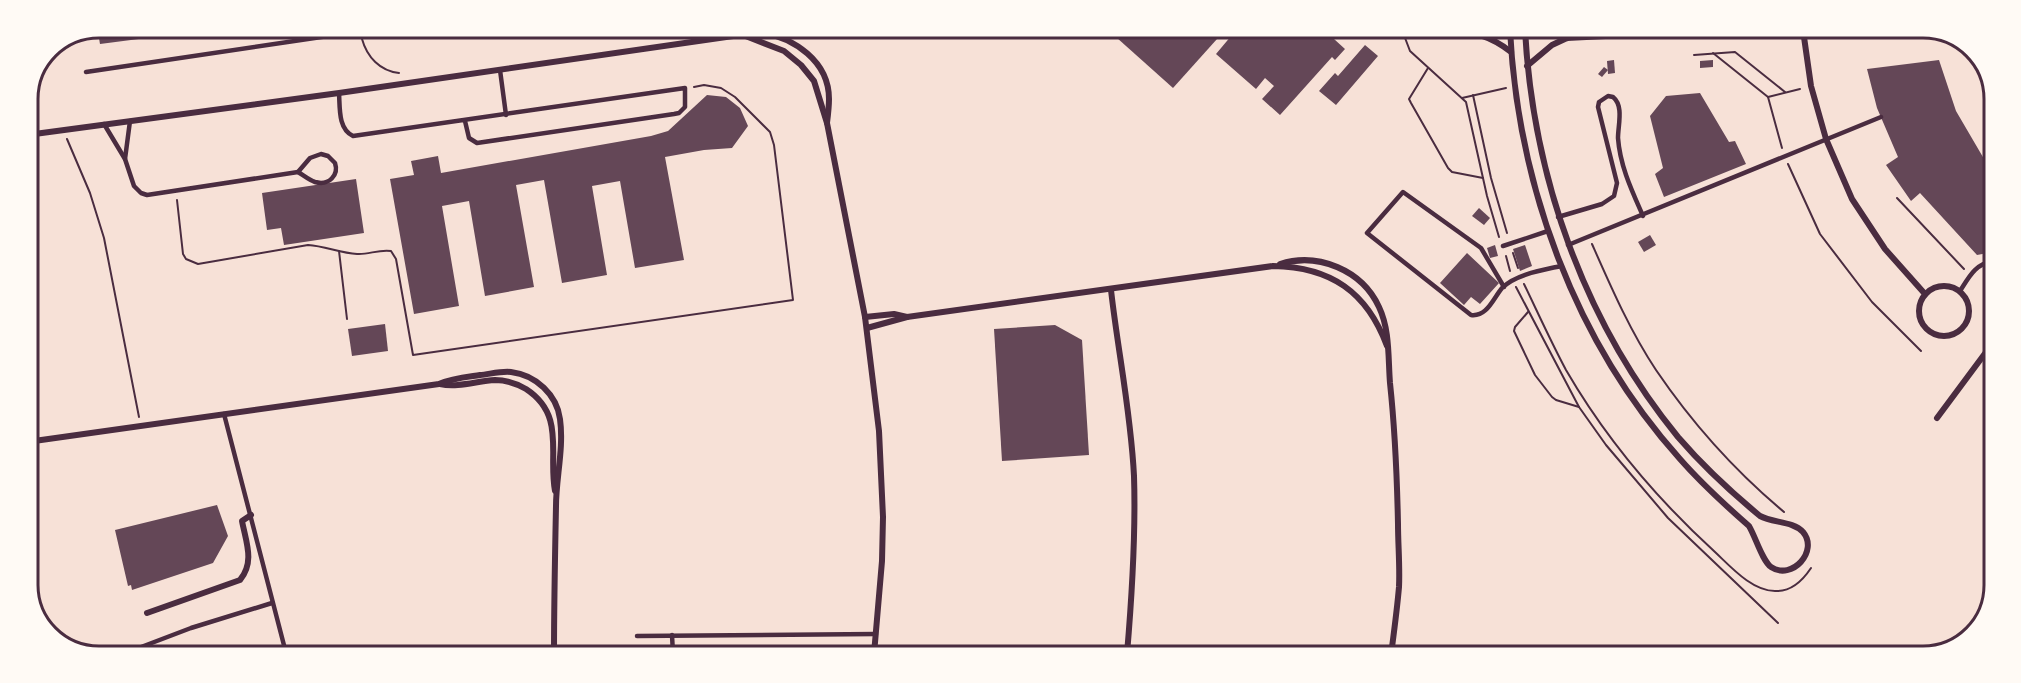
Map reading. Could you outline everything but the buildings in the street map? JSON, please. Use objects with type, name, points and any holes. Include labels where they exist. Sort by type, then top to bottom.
[{"type":"street","points":[[38,133],[722,38]]},
{"type":"street","points":[[751,38],[784,51],[801,64],[814,81],[827,123],[866,316],[875,387],[882,474],[882,561],[875,645]]},
{"type":"street","points":[[785,38],[794,42],[819,65],[829,97],[827,123]]},
{"type":"street","points":[[1489,38],[1511,52]]},
{"type":"street","points":[[1510,38],[1525,150],[1548,231],[1561,266],[1594,335],[1637,405],[1658,433],[1703,484],[1749,526],[1757,539],[1763,558],[1770,566],[1779,570],[1790,569],[1799,564],[1806,555],[1808,544],[1804,533],[1797,526],[1770,521],[1760,516],[1705,466],[1655,406],[1598,311],[1558,217],[1538,142],[1527,66],[1525,38]]},
{"type":"street","points":[[1527,66],[1552,45],[1567,38]]},
{"type":"street","points":[[1804,38],[1811,86],[1826,140],[1852,199],[1885,249],[1926,294]]},
{"type":"street","points":[[1273,267],[1293,261],[1314,261],[1327,263],[1352,275],[1363,284],[1378,306],[1385,325],[1395,433],[1399,574],[1392,645]]},
{"type":"street","points":[[867,328],[907,317],[1273,267],[1292,267],[1328,276],[1359,298],[1371,312],[1387,346]]},
{"type":"street","points":[[1942,286],[1960,291],[1966,297],[1969,316],[1959,331],[1942,336],[1933,334],[1925,328],[1920,320],[1919,311],[1926,294],[1933,288],[1942,286]]},
{"type":"street","points":[[1111,290],[1129,417],[1134,475],[1134,544],[1128,645]]},
{"type":"street","points":[[866,316],[894,314],[907,317]]},
{"type":"street","points":[[1937,418],[1984,355]]},
{"type":"street","points":[[38,440],[440,384],[454,379],[505,372],[529,377],[543,386],[555,403],[561,422],[560,470],[556,496],[554,645]]},
{"type":"street","points":[[440,384],[456,386],[497,380],[519,385],[537,398],[544,406],[553,427],[553,480],[556,496]]},
{"type":"street","points":[[147,613],[240,580],[248,569],[249,558],[242,521],[251,515]]},
{"type":"lane","points":[[86,72],[307,38]]},
{"type":"lane","points":[[500,70],[506,115]]},
{"type":"lane","points":[[339,93],[343,128],[353,136],[685,88],[685,107],[674,114],[477,143],[469,138],[465,121]]},
{"type":"lane","points":[[1558,217],[1610,201],[1617,190],[1598,107],[1599,102],[1608,96],[1613,97],[1619,105],[1620,152],[1628,181],[1643,216]]},
{"type":"lane","points":[[1568,245],[1881,117]]},
{"type":"lane","points":[[125,159],[130,121]]},
{"type":"lane","points":[[104,124],[125,159],[134,186],[147,195],[298,172],[314,182],[325,182],[334,177],[336,167],[328,156],[315,155],[309,158],[298,172]]},
{"type":"lane","points":[[1503,287],[1481,248],[1403,192],[1367,233],[1471,315],[1482,314],[1503,287],[1513,281],[1529,274],[1561,266]]},
{"type":"lane","points":[[1503,246],[1548,231]]},
{"type":"lane","points":[[1960,291],[1970,275],[1983,264]]},
{"type":"lane","points":[[224,414],[284,645]]},
{"type":"lane","points":[[146,645],[191,627],[272,603]]},
{"type":"lane","points":[[637,636],[876,634]]},
{"type":"lane","points":[[672,635],[673,645]]},
{"type":"path","points":[[362,38],[376,64],[393,72],[403,73],[405,82]]},
{"type":"path","points":[[1405,38],[1410,51],[1466,102],[1483,177],[1513,281],[1579,407],[1606,445],[1668,518],[1778,623]]},
{"type":"path","points":[[1694,55],[1736,52],[1785,92]]},
{"type":"path","points":[[1713,53],[1768,97],[1785,158],[1820,234],[1872,302],[1921,351]]},
{"type":"path","points":[[1428,68],[1409,99],[1411,103],[1448,168],[1452,172],[1483,177]]},
{"type":"path","points":[[176,191],[182,248],[186,259],[192,262],[204,264],[308,245],[360,254],[391,251],[395,254],[413,354],[793,300],[774,145],[770,132],[735,97],[721,88],[704,85],[685,88]]},
{"type":"path","points":[[1462,98],[1515,86]]},
{"type":"path","points":[[1768,97],[1811,86]]},
{"type":"path","points":[[63,130],[90,193],[104,238],[141,426]]},
{"type":"path","points":[[1897,198],[1970,275]]},
{"type":"path","points":[[339,251],[347,319]]},
{"type":"path","points":[[1528,311],[1514,331],[1535,375],[1556,400],[1579,407]]}]
